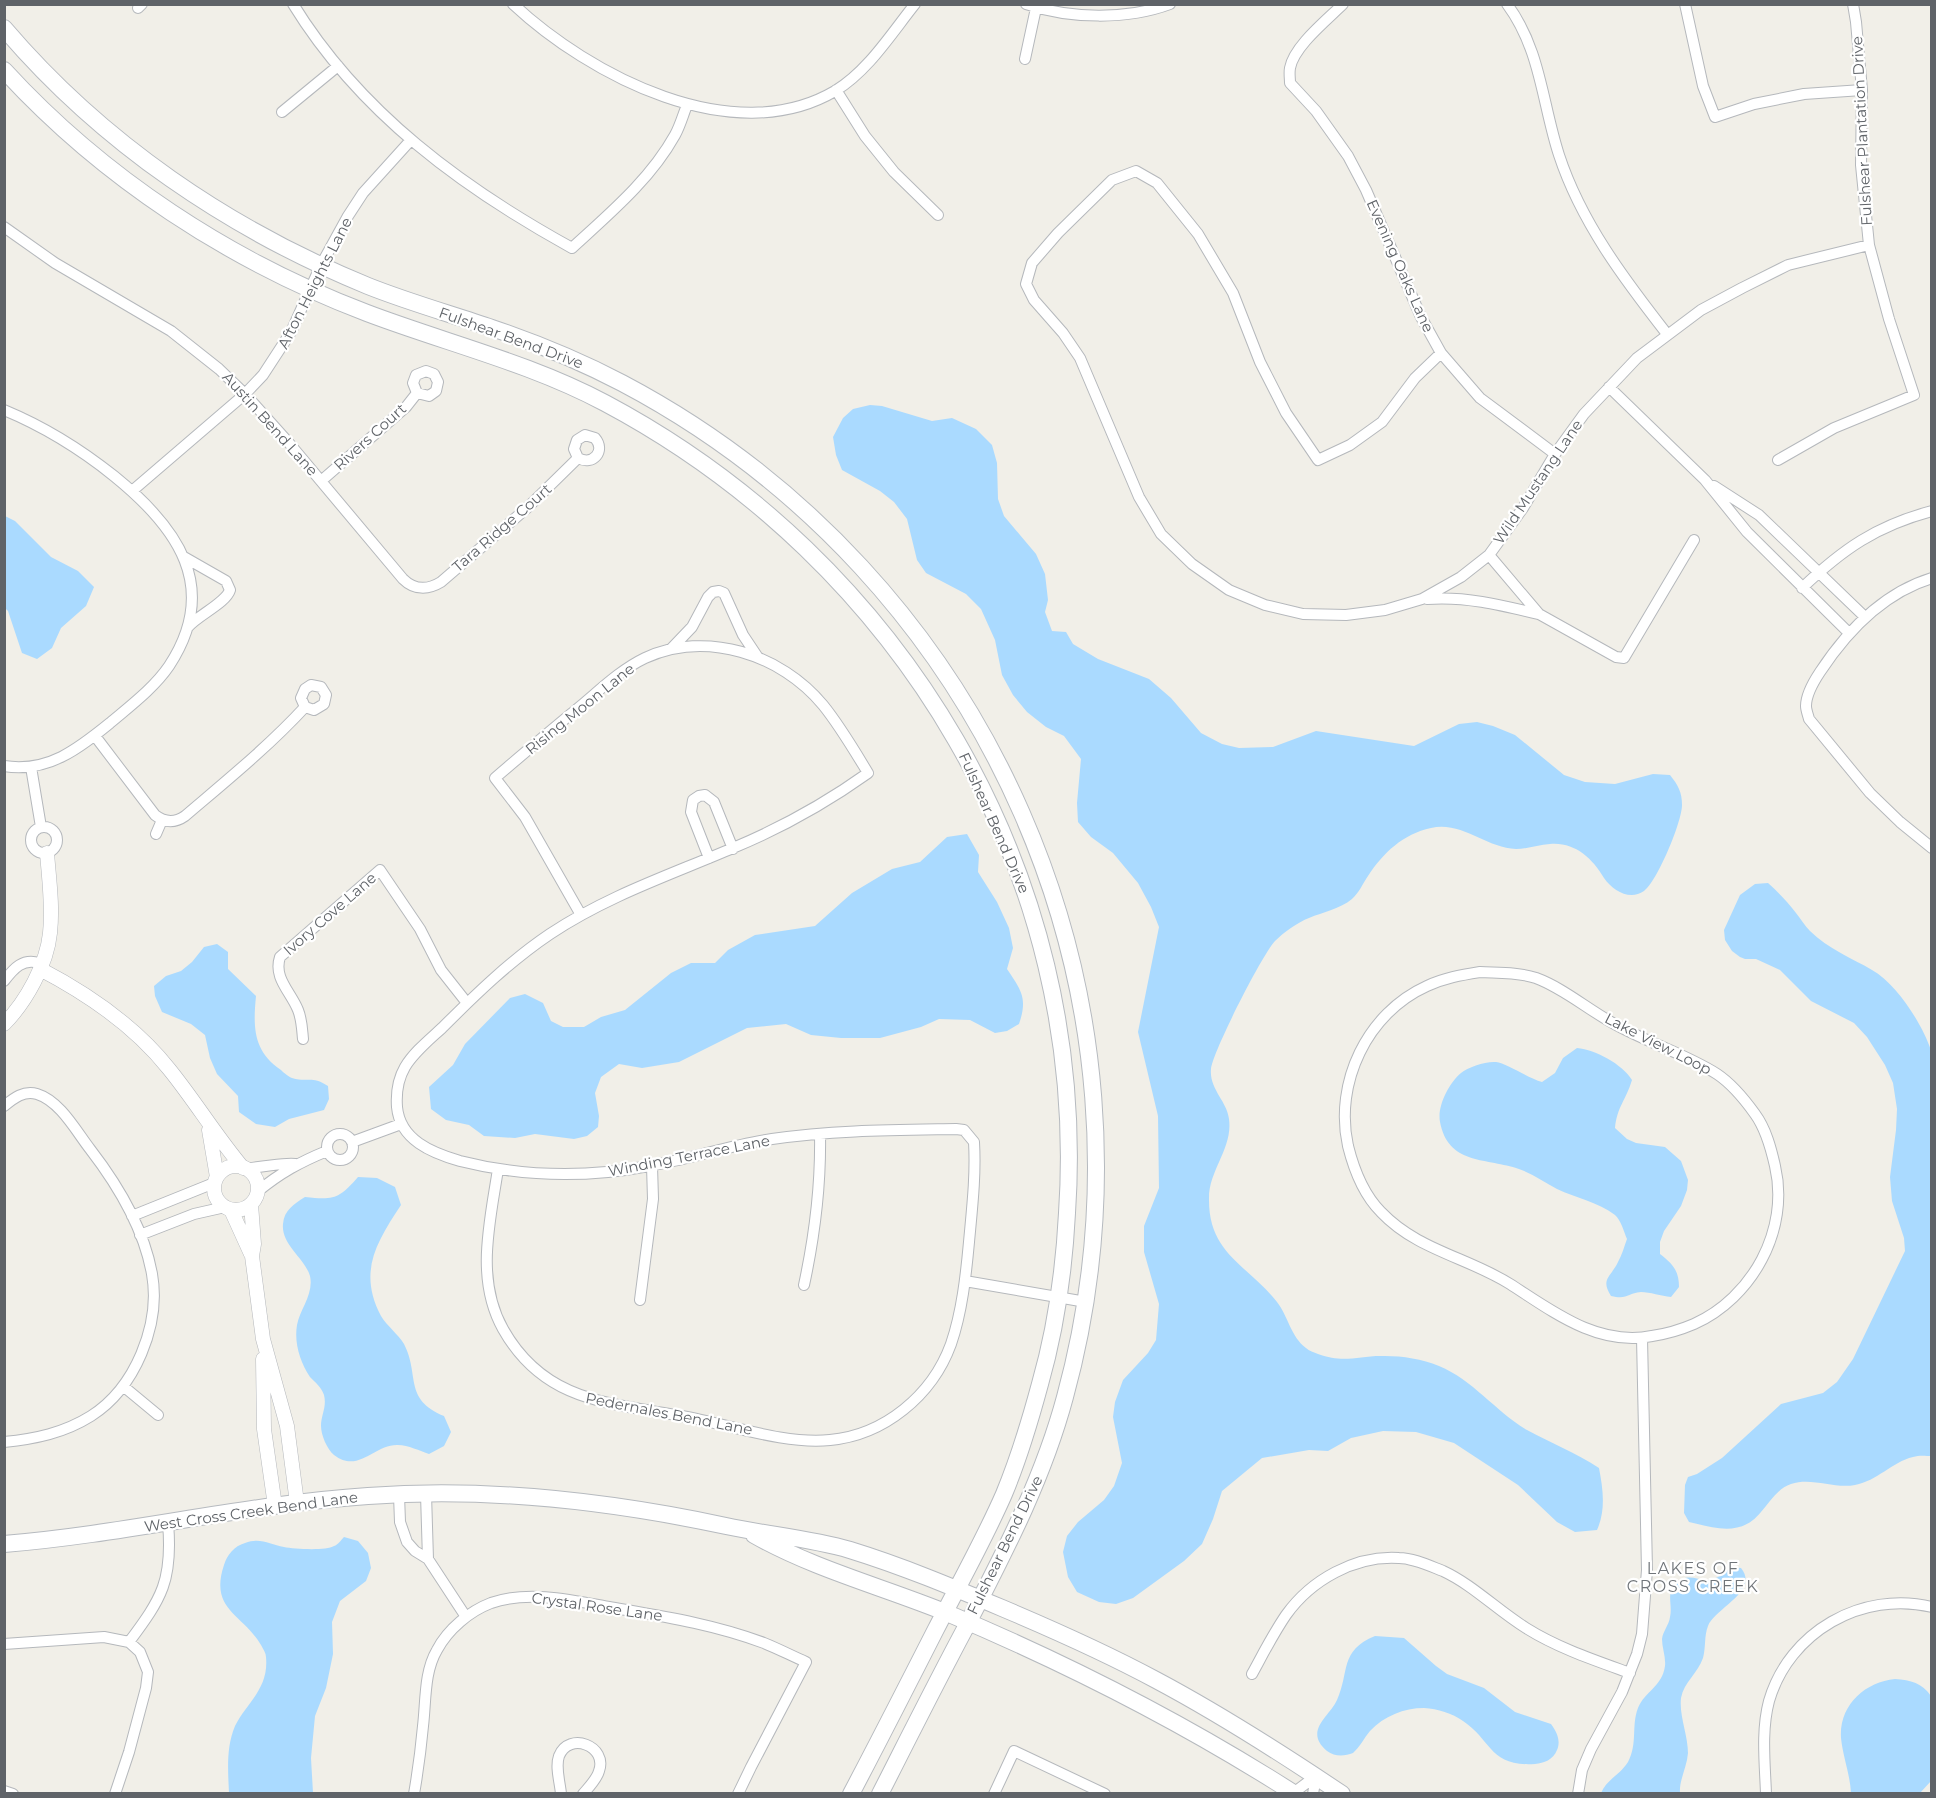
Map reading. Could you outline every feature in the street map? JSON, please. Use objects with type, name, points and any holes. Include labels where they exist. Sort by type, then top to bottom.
[{"type":"main road","name":"Fulshear Bend Drive","points":[[4,28],[69,97],[142,158],[201,199],[251,229],[321,265],[393,295],[540,345],[616,380],[699,428],[771,480],[846,550],[912,626],[958,691],[1000,765],[1025,819],[1062,921],[1086,1024],[1096,1130],[1093,1249],[1073,1370],[1055,1434],[1024,1512],[880,1794]]},
{"type":"main road","name":"Fulshear Bend Drive","points":[[4,69],[60,125],[141,192],[216,241],[310,289],[392,322],[531,371],[604,403],[699,460],[765,511],[838,579],[891,642],[939,710],[972,768],[1017,869],[1036,928],[1057,1017],[1064,1065],[1068,1123],[1068,1199],[1059,1297],[1041,1383],[1012,1473],[957,1589],[851,1794]]},
{"type":"main road","points":[[604,403],[616,380]]},
{"type":"main road","points":[[891,642],[912,626]]},
{"type":"main road","points":[[1036,928],[1062,921]]},
{"type":"main road","name":"West Cross Creek Bend Lane","points":[[4,1544],[92,1535],[297,1503],[371,1496],[426,1494],[563,1499],[789,1536],[846,1549],[894,1564],[1082,1642],[1231,1722],[1342,1794]]},
{"type":"main road","name":"West Cross Creek Bend Lane","points":[[748,1531],[782,1551],[945,1612],[1069,1667],[1145,1705],[1217,1745],[1293,1793]]},
{"type":"street","points":[[293,4],[319,43],[338,66],[410,141],[489,199],[572,248],[622,202],[659,159],[675,134],[687,105]]},
{"type":"street","points":[[513,4],[545,32],[598,66],[662,96],[687,105],[712,110],[765,111],[791,107],[836,90],[859,72],[915,4]]},
{"type":"street","points":[[1025,58],[1031,6],[1068,13],[1102,15],[1134,13],[1170,4]]},
{"type":"street","name":"Evening Oaks Lane","points":[[1343,4],[1297,52],[1290,68],[1290,83],[1316,111],[1348,156],[1366,190],[1421,317],[1441,353],[1480,399],[1555,454]]},
{"type":"street","points":[[1507,4],[1538,66],[1559,155],[1587,220],[1624,279],[1667,334]]},
{"type":"street","points":[[1685,4],[1703,86],[1715,117],[1754,104],[1804,94],[1862,90]]},
{"type":"street","name":"Fulshear Plantation Drive","points":[[1778,460],[1834,428],[1914,395],[1889,319],[1869,245],[1862,165],[1862,90],[1853,4]]},
{"type":"street","points":[[282,112],[338,66]]},
{"type":"street","points":[[836,90],[865,136],[894,172],[938,215]]},
{"type":"street","name":"Afton Heights Lane","points":[[132,491],[245,394],[263,375],[291,332],[321,265],[348,216],[363,193],[410,141]]},
{"type":"street","name":"Wild Mustang Lane","points":[[1441,353],[1415,378],[1382,422],[1350,446],[1318,460],[1286,413],[1260,362],[1233,293],[1198,234],[1157,183],[1136,171],[1112,180],[1058,233],[1032,263],[1027,275],[1026,284],[1034,300],[1063,333],[1080,358],[1139,497],[1161,534],[1192,564],[1229,590],[1265,605],[1303,615],[1346,615],[1385,610],[1422,599],[1452,597],[1487,602],[1539,614]]},
{"type":"street","name":"Austin Bend Lane","points":[[4,227],[56,263],[178,335],[207,358],[245,394],[321,480],[403,579],[410,585],[421,588]]},
{"type":"street","name":"Wild Mustang Lane","points":[[1422,599],[1461,577],[1489,555],[1523,508],[1555,454],[1584,414],[1637,358],[1667,334],[1701,310],[1788,266],[1869,245]]},
{"type":"street","points":[[1609,387],[1705,480],[1747,532],[1849,633]]},
{"type":"street","name":"Rivers Court","points":[[321,480],[395,417],[417,393]]},
{"type":"street","points":[[4,410],[37,424],[70,443],[132,491],[164,523],[184,557],[192,592],[187,628],[174,658],[164,673],[147,690],[95,736],[62,758],[31,768],[4,766]]},
{"type":"street","name":"Tara Ridge Court","points":[[421,588],[432,587],[446,578],[534,502],[578,458]]},
{"type":"street","points":[[1705,480],[1760,515],[1865,617]]},
{"type":"street","points":[[1802,588],[1844,551],[1872,532],[1932,511]]},
{"type":"street","points":[[1489,555],[1539,614],[1616,657],[1624,658],[1694,540]]},
{"type":"street","points":[[184,557],[226,581],[230,590],[224,600],[202,614],[187,628]]},
{"type":"street","points":[[1932,578],[1885,601],[1849,633],[1816,678],[1806,706],[1809,719],[1870,793],[1932,848]]},
{"type":"street","points":[[671,649],[692,627],[708,597],[713,592],[719,591],[724,593],[743,635],[757,656]]},
{"type":"street","name":"Rising Moon Lane","points":[[581,915],[525,817],[495,778],[621,673],[645,658],[671,649],[710,647],[757,656],[775,665],[822,703],[842,730],[868,773],[812,810],[733,849]]},
{"type":"street","points":[[95,736],[153,812],[162,820],[175,821],[185,816],[267,746],[305,707]]},
{"type":"street","points":[[31,768],[41,827]]},
{"type":"street","points":[[352,1142],[401,1124],[397,1090],[404,1068],[412,1057],[467,1003],[517,958],[581,915],[634,888],[733,849],[714,802],[710,797],[699,796],[693,800],[691,812],[709,858]]},
{"type":"street","points":[[156,834],[162,820]]},
{"type":"street","points":[[41,827],[52,830],[56,837],[55,848],[47,853],[36,851],[31,843],[32,834],[41,827]]},
{"type":"street","points":[[4,1024],[29,993],[40,969],[50,935],[52,909],[47,853]]},
{"type":"street","name":"Ivory Cove Lane","points":[[303,1039],[302,1021],[297,1007],[278,971],[280,957],[380,870],[420,929],[441,970],[467,1003]]},
{"type":"street","points":[[4,981],[13,969],[22,963],[32,961],[39,963],[40,969]]},
{"type":"street","points":[[40,969],[69,984],[122,1022],[168,1067],[209,1125],[244,1168],[255,1177],[257,1192]]},
{"type":"street","name":"Lake View Loop","points":[[1480,972],[1508,973],[1535,978],[1637,1037],[1694,1062],[1719,1076],[1758,1118],[1771,1145],[1777,1174],[1779,1204],[1773,1233],[1762,1261],[1746,1285],[1722,1307],[1694,1324],[1669,1333],[1642,1338],[1613,1336],[1584,1328],[1558,1316],[1507,1282],[1425,1246],[1402,1231],[1379,1211],[1363,1188],[1352,1162],[1346,1135],[1345,1104],[1350,1075],[1362,1045],[1379,1022],[1400,1003],[1424,987],[1454,976],[1480,972]]},
{"type":"street","points":[[4,1106],[21,1094],[30,1093],[46,1098],[58,1108],[101,1163],[132,1216],[140,1235],[153,1276],[154,1304],[144,1347],[123,1386],[108,1403],[92,1416],[54,1434],[4,1442]]},
{"type":"street","name":"Winding Terrace Lane","points":[[401,1124],[422,1146],[432,1152],[498,1169],[530,1174],[572,1175],[652,1166],[771,1139],[820,1134],[956,1129]]},
{"type":"street","points":[[209,1125],[216,1197],[228,1208],[252,1256]]},
{"type":"street","name":"Pedernales Bend Lane","points":[[498,1169],[486,1256],[486,1275],[492,1303],[502,1328],[517,1350],[555,1385],[589,1399],[810,1441],[838,1439],[879,1427],[907,1407],[926,1388],[944,1361],[951,1343],[965,1281],[974,1150],[974,1142],[970,1137],[964,1130],[956,1129]]},
{"type":"street","points":[[336,1134],[344,1134],[352,1142],[352,1152],[346,1158],[337,1160],[327,1151],[328,1142],[336,1134]]},
{"type":"street","points":[[804,1285],[818,1213],[820,1134]]},
{"type":"street","points":[[132,1216],[216,1180],[228,1168],[295,1164],[327,1151]]},
{"type":"street","points":[[140,1235],[194,1214],[228,1208],[245,1208],[251,1204],[257,1192],[280,1175],[290,1171],[295,1164]]},
{"type":"street","points":[[640,1300],[653,1199],[652,1166]]},
{"type":"street","points":[[251,1204],[254,1244],[252,1256],[263,1338],[264,1429],[275,1506]]},
{"type":"street","points":[[965,1281],[1086,1302]]},
{"type":"street","points":[[263,1338],[287,1426],[297,1503]]},
{"type":"street","points":[[1578,1794],[1582,1770],[1630,1674],[1642,1634],[1647,1570],[1642,1338]]},
{"type":"street","points":[[123,1386],[158,1414]]},
{"type":"street","points":[[426,1494],[428,1559]]},
{"type":"street","points":[[399,1495],[402,1532],[415,1551],[428,1559],[466,1617]]},
{"type":"street","points":[[129,1642],[154,1608],[161,1593],[168,1569],[168,1523]]},
{"type":"street","points":[[1252,1674],[1287,1614],[1323,1579],[1349,1566],[1400,1557],[1444,1572],[1465,1584],[1524,1627],[1557,1645],[1630,1674]]},
{"type":"street","name":"Crystal Rose Lane","points":[[414,1794],[423,1734],[428,1677],[436,1650],[447,1635],[466,1617],[491,1603],[537,1596],[678,1619],[727,1631],[766,1644],[806,1662],[738,1794]]},
{"type":"street","points":[[1766,1794],[1765,1728],[1768,1704],[1775,1683],[1790,1658],[1809,1637],[1838,1617],[1862,1607],[1889,1603],[1920,1604],[1932,1607]]},
{"type":"street","points":[[4,1644],[104,1637],[129,1642],[140,1652],[148,1672],[146,1688],[115,1794]]},
{"type":"street","points":[[561,1794],[558,1758],[568,1746],[577,1743],[592,1747],[601,1763],[599,1771],[583,1794]]},
{"type":"street","points":[[994,1794],[1014,1751],[1105,1794]]},
{"type":"street","points":[[1293,1793],[1316,1776]]},
{"type":"street","points":[[1313,1794],[1316,1776]]},
{"type":"street","points":[[4,1791],[13,1794]]},
{"type":"water","points":[[870,405],[882,406],[932,421],[952,418],[976,429],[992,445],[997,463],[998,499],[1004,516],[1036,554],[1045,574],[1048,600],[1045,612],[1052,631],[1066,632],[1073,644],[1098,659],[1149,679],[1171,698],[1201,733],[1222,744],[1239,748],[1273,747],[1316,731],[1414,746],[1459,724],[1477,722],[1515,735],[1564,775],[1585,782],[1615,784],[1653,774],[1670,775],[1675,782],[1680,792],[1681,813],[1662,864],[1649,885],[1639,894],[1628,895],[1612,887],[1588,858],[1567,846],[1550,844],[1520,849],[1505,848],[1464,831],[1442,827],[1411,835],[1380,860],[1352,899],[1337,908],[1300,922],[1275,941],[1239,1004],[1220,1043],[1211,1069],[1215,1089],[1225,1106],[1229,1119],[1228,1140],[1210,1188],[1210,1217],[1215,1233],[1231,1257],[1277,1302],[1301,1343],[1310,1351],[1328,1357],[1344,1359],[1376,1356],[1406,1357],[1433,1364],[1463,1379],[1527,1430],[1599,1468],[1603,1507],[1597,1530],[1575,1532],[1557,1522],[1518,1485],[1454,1443],[1416,1432],[1383,1431],[1351,1438],[1328,1451],[1309,1450],[1262,1458],[1222,1491],[1202,1544],[1184,1561],[1133,1598],[1116,1604],[1099,1602],[1077,1592],[1068,1577],[1063,1552],[1067,1536],[1078,1522],[1104,1500],[1114,1486],[1122,1463],[1113,1417],[1115,1402],[1123,1380],[1148,1353],[1156,1340],[1159,1304],[1144,1252],[1144,1226],[1159,1188],[1158,1116],[1138,1032],[1159,927],[1138,883],[1113,853],[1091,837],[1078,822],[1077,803],[1081,759],[1064,736],[1046,727],[1027,712],[1013,695],[1002,675],[995,640],[981,609],[966,594],[926,573],[917,560],[907,519],[894,502],[880,491],[842,470],[836,455],[833,437],[843,418],[853,409]]},
{"type":"water","points":[[5,516],[15,521],[51,557],[78,571],[94,587],[86,606],[61,628],[52,648],[37,659],[22,653],[5,608]]},
{"type":"water","points":[[967,834],[979,855],[978,872],[997,902],[1009,928],[1013,948],[1007,969],[1022,995],[1023,1007],[1019,1024],[1007,1031],[995,1033],[970,1020],[939,1019],[921,1027],[880,1038],[811,1035],[786,1024],[747,1028],[679,1062],[642,1068],[619,1064],[601,1077],[595,1093],[599,1116],[598,1127],[587,1136],[574,1139],[535,1134],[515,1138],[484,1136],[469,1125],[446,1120],[431,1109],[429,1087],[453,1065],[465,1044],[510,998],[525,994],[543,1003],[551,1021],[563,1027],[584,1027],[601,1017],[625,1010],[671,973],[691,963],[715,963],[728,950],[755,935],[815,926],[852,893],[892,869],[920,862],[947,837]]},
{"type":"water","points":[[1768,883],[1817,937],[1872,970],[1890,985],[1908,1005],[1922,1028],[1931,1050],[1931,1456],[1905,1459],[1870,1480],[1855,1485],[1839,1486],[1807,1482],[1791,1484],[1778,1492],[1753,1520],[1745,1525],[1727,1529],[1689,1522],[1684,1513],[1685,1485],[1688,1477],[1722,1458],[1781,1404],[1823,1393],[1837,1382],[1853,1359],[1905,1251],[1904,1238],[1892,1201],[1890,1177],[1897,1109],[1893,1083],[1885,1065],[1867,1037],[1854,1023],[1811,1001],[1780,970],[1756,959],[1740,957],[1732,951],[1725,940],[1724,930],[1740,895],[1755,884]]},
{"type":"water","points":[[217,944],[228,952],[228,969],[256,996],[255,1028],[265,1055],[291,1077],[313,1080],[328,1086],[329,1099],[324,1110],[289,1119],[275,1127],[256,1124],[239,1112],[238,1096],[217,1074],[210,1058],[205,1035],[191,1024],[162,1012],[155,996],[154,986],[166,976],[181,971],[204,947]]},
{"type":"water","points":[[1577,1048],[1608,1059],[1628,1074],[1632,1080],[1618,1114],[1615,1128],[1627,1139],[1636,1143],[1665,1147],[1681,1161],[1688,1180],[1687,1190],[1681,1206],[1664,1231],[1660,1242],[1660,1254],[1672,1265],[1678,1276],[1679,1287],[1671,1297],[1641,1292],[1624,1297],[1611,1296],[1606,1286],[1608,1278],[1627,1239],[1615,1215],[1521,1170],[1469,1157],[1451,1146],[1444,1136],[1440,1122],[1442,1102],[1452,1083],[1464,1071],[1482,1063],[1496,1062],[1542,1082],[1555,1073],[1563,1058]]},
{"type":"water","points":[[358,1177],[377,1178],[395,1187],[401,1205],[384,1232],[373,1258],[371,1285],[381,1316],[399,1337],[409,1355],[418,1394],[431,1409],[444,1416],[451,1432],[444,1446],[429,1454],[398,1445],[381,1449],[359,1460],[343,1460],[334,1455],[327,1446],[321,1430],[324,1395],[306,1371],[299,1352],[296,1339],[297,1325],[311,1283],[307,1269],[289,1245],[283,1232],[285,1215],[290,1208],[305,1197],[330,1198],[341,1194]]},
{"type":"water","points":[[344,1537],[358,1541],[368,1553],[371,1568],[366,1581],[340,1601],[332,1622],[333,1654],[326,1688],[315,1716],[311,1758],[313,1793],[229,1793],[228,1759],[232,1734],[240,1717],[261,1687],[266,1668],[266,1657],[254,1635],[224,1602],[221,1580],[225,1561],[234,1549],[251,1541],[261,1541],[289,1548],[317,1549],[330,1548]]},
{"type":"water","points":[[1731,1567],[1741,1568],[1745,1576],[1745,1584],[1708,1626],[1703,1658],[1681,1698],[1688,1753],[1680,1793],[1601,1793],[1628,1762],[1633,1748],[1638,1708],[1663,1673],[1665,1663],[1662,1639],[1671,1612],[1670,1595],[1673,1587],[1684,1578],[1714,1579]]},
{"type":"water","points":[[1375,1636],[1404,1638],[1447,1674],[1484,1688],[1515,1712],[1551,1724],[1557,1733],[1558,1740],[1555,1753],[1548,1760],[1538,1764],[1508,1761],[1493,1751],[1473,1728],[1459,1718],[1445,1712],[1424,1708],[1402,1711],[1388,1717],[1370,1731],[1353,1753],[1340,1755],[1327,1751],[1317,1737],[1320,1724],[1337,1700],[1351,1655],[1356,1648]]},
{"type":"water","points":[[1895,1679],[1916,1683],[1931,1696],[1931,1781],[1920,1793],[1851,1793],[1841,1738],[1844,1715],[1856,1697],[1864,1690]]},
{"type":"district","name":"LAKES OF CROSS CREEK","points":[[1693,1577]]}]
